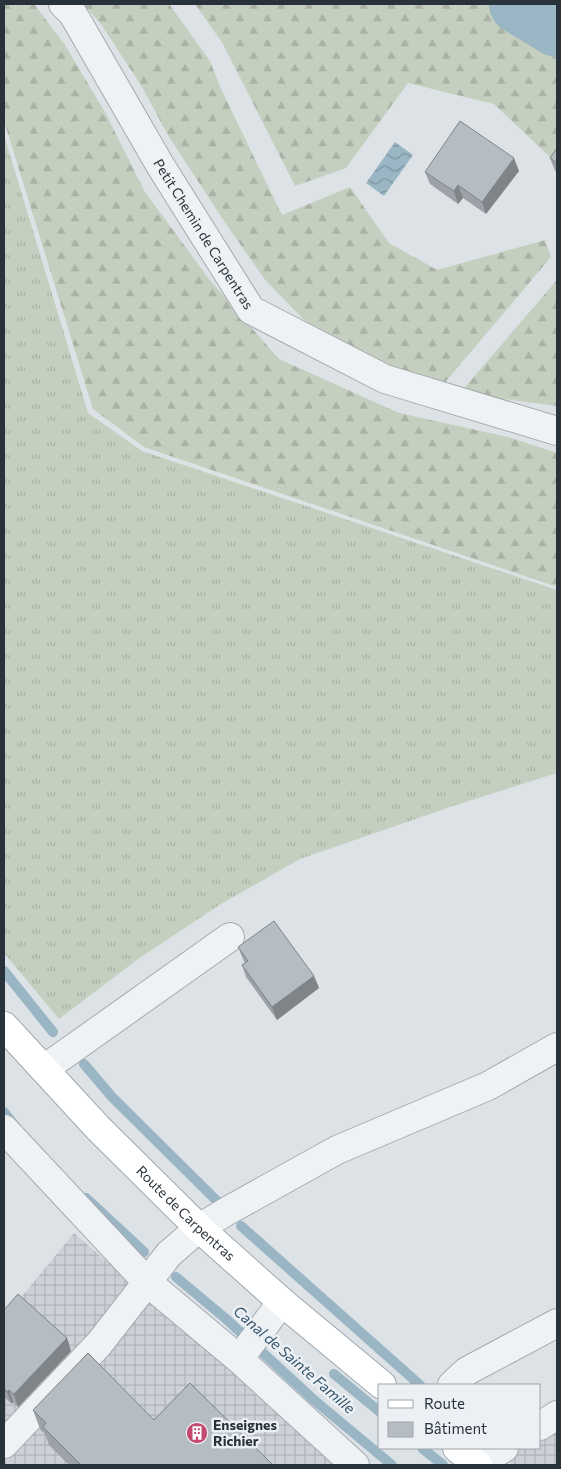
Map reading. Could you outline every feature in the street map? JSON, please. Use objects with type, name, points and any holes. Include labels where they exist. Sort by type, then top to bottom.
[{"type":"main road","name":"Route de Carpentras","points":[[4,1026],[99,1129],[199,1228],[282,1302],[381,1384]]},
{"type":"street","name":"Petit Chemin de Carpentras","points":[[63,4],[73,14],[160,165],[252,310],[385,378],[557,431]]},
{"type":"street","points":[[44,1069],[230,937]]},
{"type":"street","points":[[4,1444],[99,1344],[169,1254],[199,1228],[336,1150],[488,1086],[557,1047]]},
{"type":"street","points":[[527,1064],[557,1057]]},
{"type":"street","points":[[4,1129],[147,1282],[239,1359],[356,1465]]},
{"type":"street","points":[[239,1359],[282,1302]]},
{"type":"street","points":[[453,1384],[467,1371],[557,1323]]},
{"type":"street","points":[[541,1425],[557,1415]]},
{"type":"street","points":[[471,1459],[501,1449]]},
{"type":"shaded area","points":[[74,1233],[341,1465],[4,1465],[4,1318]]},
{"type":"shaded area","points":[[557,1403],[557,1465],[513,1465],[493,1449],[541,1449],[541,1412]]},
{"type":"green space","points":[[4,4],[34,4],[65,45],[106,114],[145,192],[209,279],[279,359],[399,413],[508,437],[557,453],[557,587],[144,447],[93,409],[4,121]]},
{"type":"green space","points":[[83,4],[169,4],[210,61],[221,89],[282,215],[350,187],[389,243],[437,270],[545,240],[551,257],[442,386],[420,382],[311,327],[266,281],[169,137],[142,87],[101,24]]},
{"type":"green space","points":[[195,4],[555,4],[535,31],[557,46],[557,154],[552,159],[494,104],[408,83],[346,168],[295,186],[223,44]]},
{"type":"green space","points":[[4,135],[88,413],[142,451],[557,590],[557,773],[453,806],[300,859],[221,904],[138,959],[59,1019],[4,953]]},
{"type":"green space","points":[[557,280],[557,406],[460,393]]},
{"type":"water","points":[[395,142],[413,155],[384,196],[366,183]]},
{"type":"building","points":[[460,121],[514,158],[482,202],[458,185],[454,191],[425,172]]},
{"type":"building","points":[[557,148],[557,163],[550,158]]},
{"type":"building","points":[[274,921],[314,976],[272,1007],[242,965],[248,961],[238,947]]},
{"type":"building","points":[[18,1294],[67,1338],[14,1394],[9,1390],[7,1392],[4,1388],[4,1310]]},
{"type":"building","points":[[88,1353],[154,1420],[190,1383],[273,1465],[81,1465],[43,1427],[46,1423],[33,1410]]},
{"type":"waterway","points":[[519,4],[557,27]]},
{"type":"waterway","points":[[4,971],[53,1032]]},
{"type":"waterway","points":[[84,1064],[112,1097],[217,1201]]},
{"type":"waterway","name":"Canal de Sainte Famille","points":[[4,1112],[15,1126]]},
{"type":"waterway","name":"Canal de Sainte Famille","points":[[86,1198],[144,1252]]},
{"type":"waterway","points":[[241,1226],[419,1384]]},
{"type":"waterway","name":"Canal de Sainte Famille","points":[[176,1277],[225,1318],[314,1400],[392,1465]]},
{"type":"waterway","points":[[334,1374],[378,1410]]},
{"type":"waterway","points":[[423,1449],[443,1465]]},
{"type":"place","name":"Enseignes Richier","points":[[197,1433]]}]
